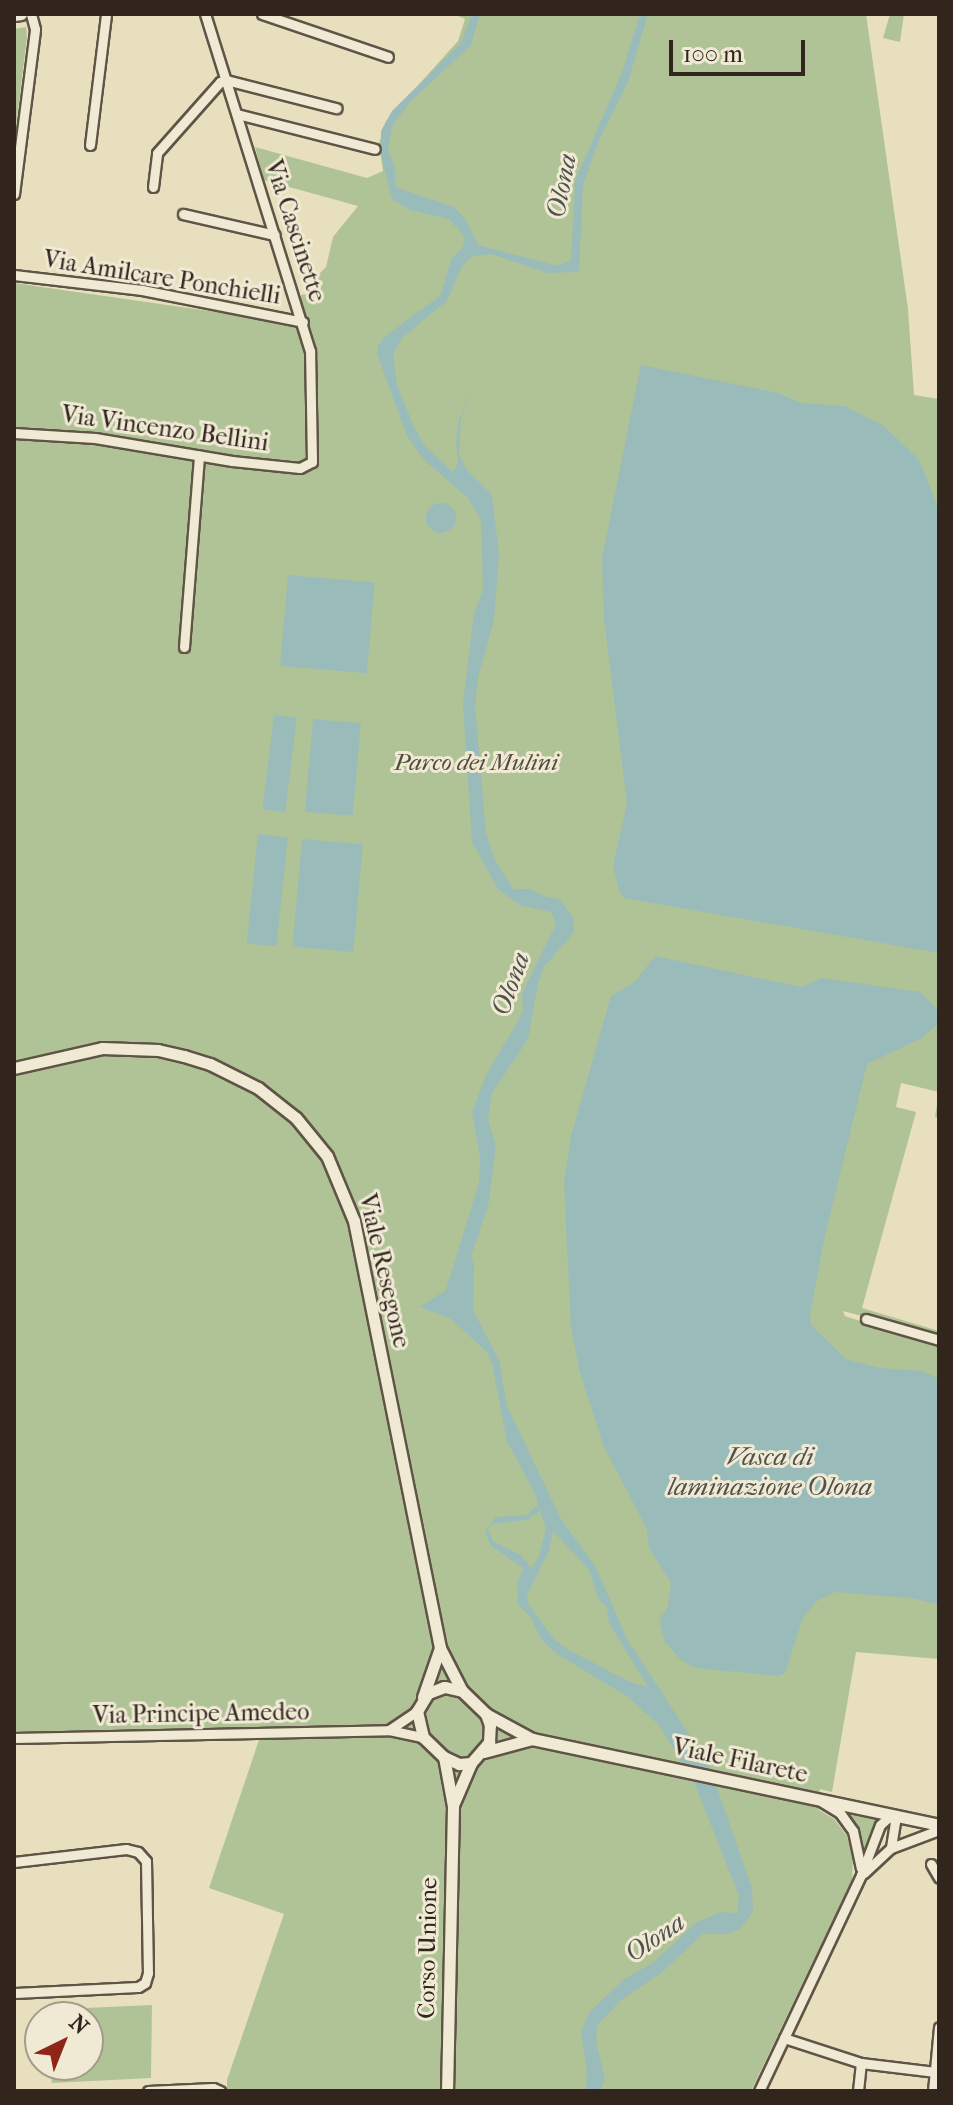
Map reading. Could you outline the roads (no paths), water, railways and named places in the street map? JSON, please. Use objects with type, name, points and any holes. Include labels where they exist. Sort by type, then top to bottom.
[{"type":"street","points":[[14,15],[21,14]]},
{"type":"street","points":[[14,194],[35,29],[31,14]]},
{"type":"street","points":[[90,145],[106,14]]},
{"type":"street","name":"Via Cascinette","points":[[205,14],[310,351],[314,455],[310,465]]},
{"type":"street","points":[[262,14],[388,57]]},
{"type":"street","points":[[153,187],[157,153],[226,80],[336,108]]},
{"type":"street","points":[[237,114],[375,149]]},
{"type":"street","points":[[183,214],[275,235]]},
{"type":"street","name":"Via Amilcare Ponchielli","points":[[14,275],[142,290],[303,322]]},
{"type":"street","name":"Via Vincenzo Bellini","points":[[14,433],[95,438],[199,456],[300,468],[310,465]]},
{"type":"street","points":[[184,647],[199,456]]},
{"type":"street","name":"Viale Resegone","points":[[14,1068],[102,1048],[158,1050],[210,1064],[258,1088],[296,1118],[312,1136],[338,1177],[354,1221],[440,1648],[462,1691]]},
{"type":"street","points":[[866,1319],[939,1340]]},
{"type":"street","points":[[389,1730],[417,1711],[440,1648]]},
{"type":"street","points":[[417,1711],[423,1737],[444,1757],[459,1764],[471,1763],[484,1752],[490,1733],[486,1714],[462,1691],[439,1688],[423,1698]]},
{"type":"street","name":"Viale Filarete","points":[[486,1714],[532,1739],[891,1815],[939,1828]]},
{"type":"street","name":"Via Principe Amedeo","points":[[14,1738],[389,1730],[423,1737]]},
{"type":"street","name":"Viale Filarete","points":[[484,1752],[532,1739]]},
{"type":"street","name":"Corso Unione","points":[[444,1757],[453,1806],[447,2091]]},
{"type":"street","name":"Corso Unione","points":[[453,1806],[471,1763]]},
{"type":"street","points":[[821,1801],[840,1813],[853,1831],[860,1855],[861,1875]]},
{"type":"street","points":[[759,2091],[861,1875],[880,1825],[891,1815],[895,1822],[891,1848]]},
{"type":"street","points":[[861,1875],[891,1848],[939,1828]]},
{"type":"street","points":[[14,1862],[126,1849],[138,1852],[146,1861],[148,1973],[145,1983],[131,1988],[14,1993]]},
{"type":"street","points":[[931,1864],[939,1878]]},
{"type":"street","points":[[933,2091],[939,2027]]},
{"type":"street","points":[[784,2038],[861,2063],[935,2072]]},
{"type":"street","points":[[858,2091],[861,2063]]},
{"type":"street","points":[[148,2091],[213,2088],[220,2091]]},
{"type":"water","points":[[472,14],[480,14],[471,45],[409,103],[392,126],[388,149],[395,168],[395,187],[454,207],[466,220],[478,245],[558,266],[571,260],[575,181],[623,70],[639,17],[648,14],[628,82],[598,142],[583,185],[579,272],[548,273],[491,254],[473,256],[462,266],[447,301],[403,337],[393,354],[397,384],[413,425],[425,446],[453,472],[458,463],[456,441],[459,420],[472,391],[461,419],[459,455],[467,470],[492,495],[499,555],[494,620],[478,678],[475,706],[486,833],[496,863],[514,889],[530,889],[559,899],[573,917],[574,932],[544,967],[538,983],[528,1039],[492,1093],[488,1119],[495,1154],[488,1206],[471,1257],[474,1265],[473,1310],[499,1360],[507,1406],[561,1519],[596,1567],[627,1639],[709,1765],[752,1888],[753,1911],[740,1929],[728,1934],[703,1934],[661,1973],[620,2001],[597,2025],[596,2042],[605,2079],[600,2091],[586,2091],[587,2071],[581,2031],[589,2013],[623,1980],[655,1961],[697,1922],[721,1912],[737,1913],[739,1896],[694,1782],[659,1725],[628,1697],[554,1652],[541,1639],[531,1618],[518,1604],[517,1584],[523,1568],[491,1546],[485,1532],[495,1517],[527,1515],[538,1505],[536,1496],[507,1441],[487,1352],[451,1319],[420,1307],[446,1290],[479,1183],[480,1157],[472,1112],[487,1073],[518,1021],[523,1009],[522,993],[556,924],[551,912],[519,905],[498,889],[472,842],[463,704],[474,614],[483,589],[481,520],[468,498],[425,461],[407,436],[377,354],[378,345],[387,335],[440,296],[451,260],[463,247],[465,237],[449,219],[410,210],[392,199],[381,155],[381,131],[392,111],[461,43]],"holes":[[[540,1511],[546,1529],[538,1558],[531,1568],[521,1555],[494,1542],[488,1530],[492,1524],[526,1520]],[[553,1531],[589,1570],[598,1598],[607,1608],[609,1623],[648,1687],[630,1682],[567,1649],[554,1639],[528,1603],[527,1595],[549,1551]]]},
{"type":"water","points":[[641,365],[778,393],[801,403],[845,406],[884,426],[920,461],[939,511],[939,953],[624,898],[619,890],[613,866],[627,803],[604,619],[602,558]]},
{"type":"water","points":[[441,503],[447,504],[455,512],[455,524],[447,532],[441,533],[435,532],[427,524],[426,518],[427,512],[435,504]]},
{"type":"water","points":[[288,575],[375,583],[367,673],[280,666]]},
{"type":"water","points":[[274,715],[297,718],[285,812],[262,809]]},
{"type":"water","points":[[313,719],[361,723],[353,816],[305,812]]},
{"type":"water","points":[[258,834],[288,837],[276,947],[247,943]]},
{"type":"water","points":[[302,839],[363,844],[353,952],[293,947]]},
{"type":"water","name":"Vasca di laminazione Olona","points":[[655,956],[801,987],[822,978],[920,992],[939,1011],[939,1023],[922,1038],[867,1064],[825,1235],[810,1314],[811,1325],[846,1359],[880,1368],[923,1371],[939,1379],[939,1604],[911,1598],[835,1592],[817,1601],[803,1617],[785,1673],[779,1676],[695,1668],[680,1659],[665,1642],[659,1620],[668,1607],[671,1583],[649,1548],[647,1529],[604,1447],[580,1373],[571,1328],[564,1183],[571,1136],[611,996],[635,982]]},
{"type":"water label","name":"Olona","points":[[562,186]]},
{"type":"water label","name":"Olona","points":[[511,984]]},
{"type":"water label","name":"Olona","points":[[655,1938]]},
{"type":"park label","name":"Parco dei Mulini","points":[[476,763]]}]
